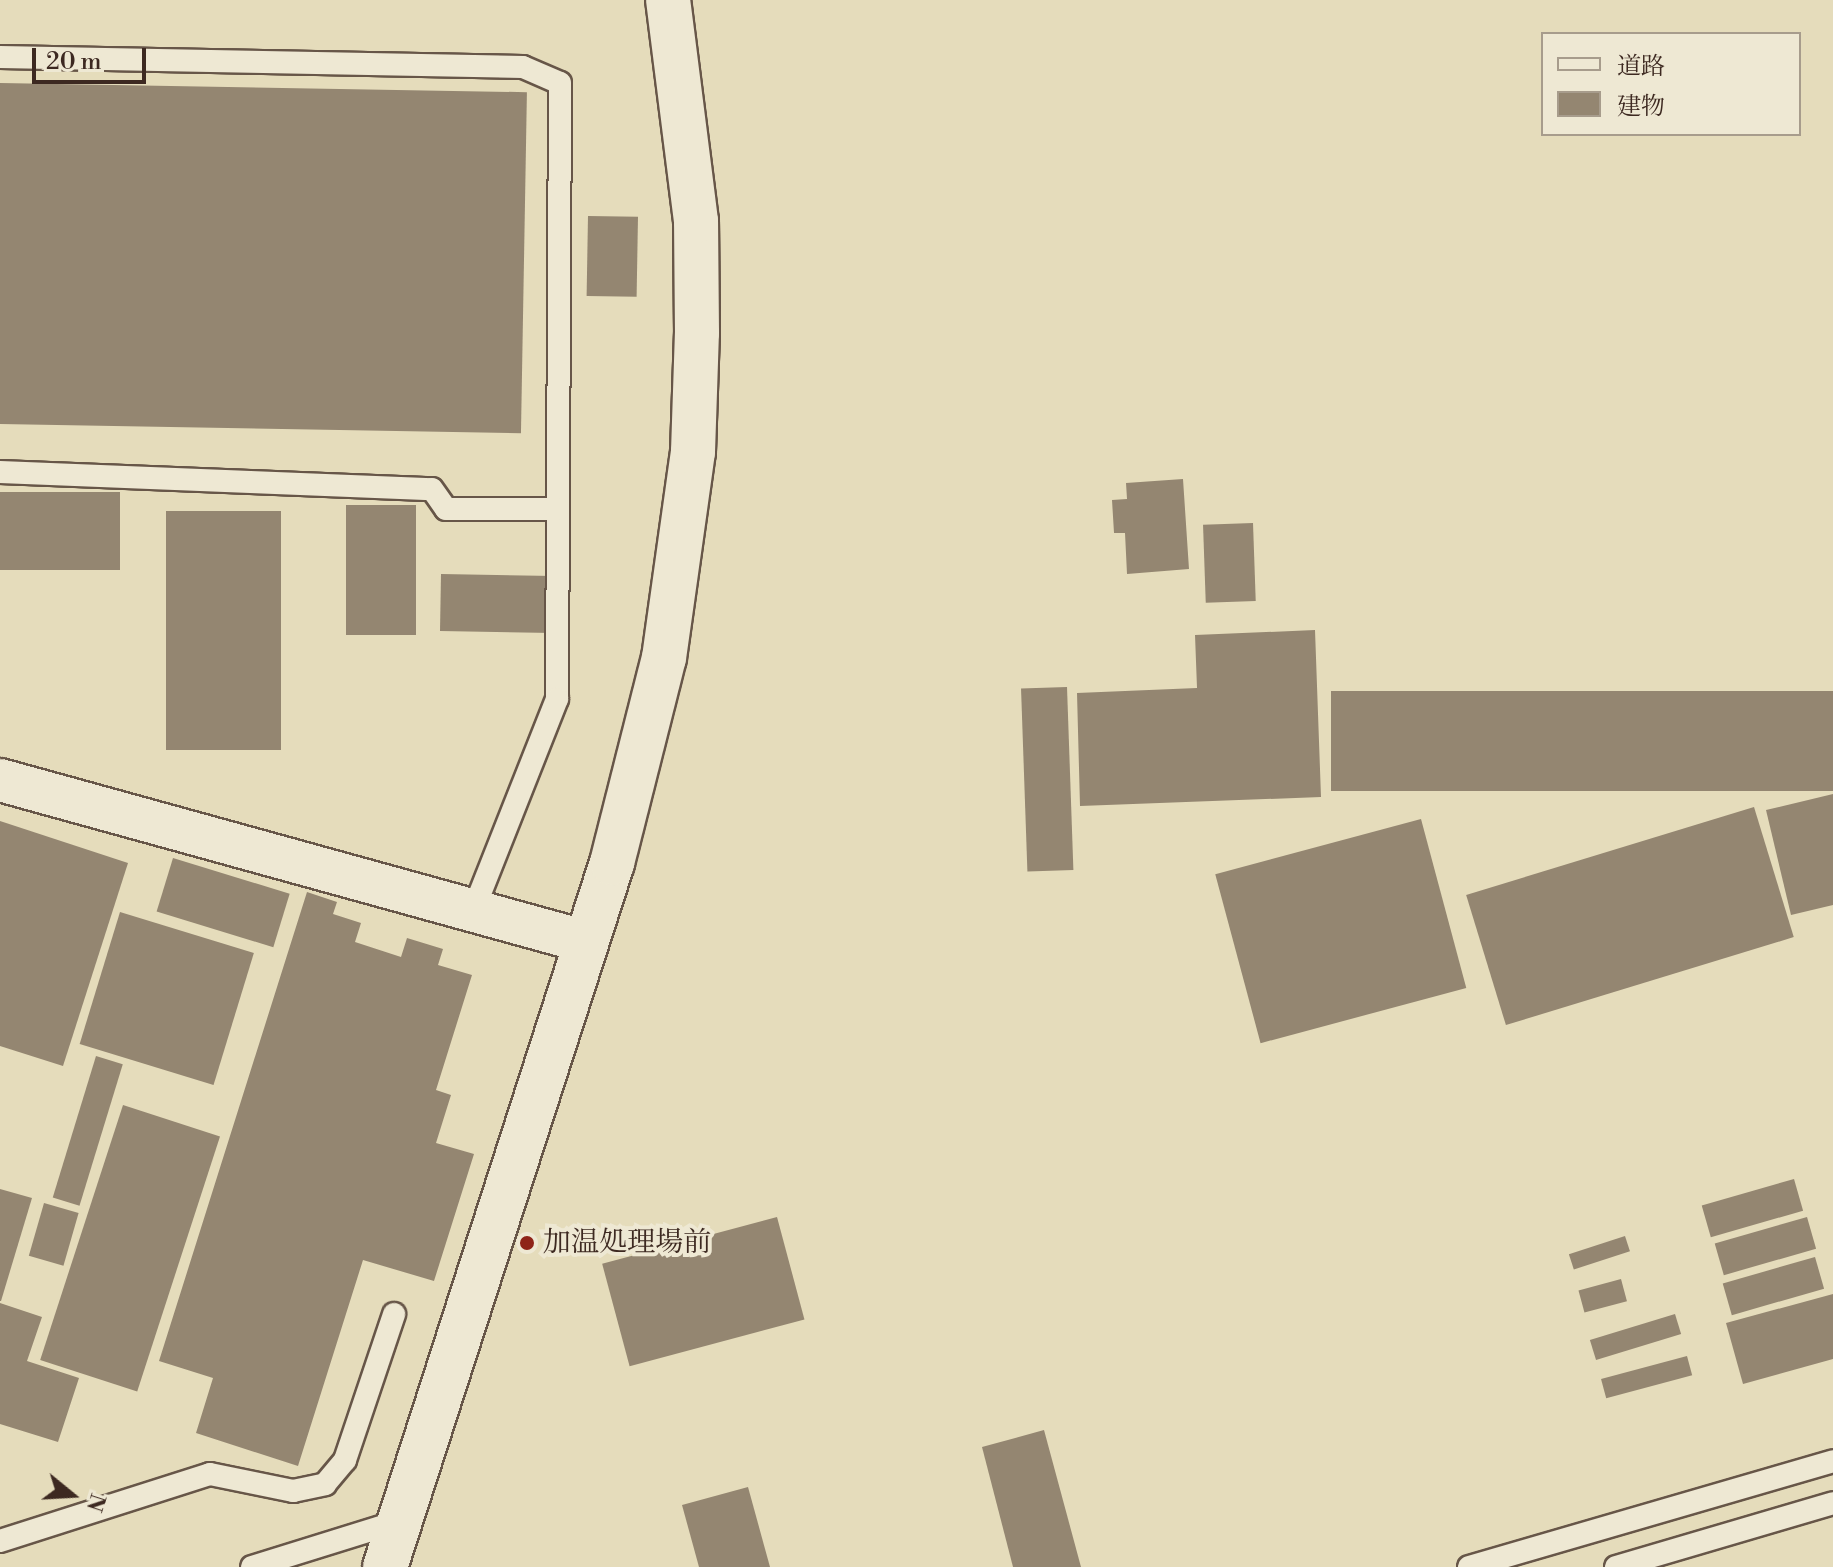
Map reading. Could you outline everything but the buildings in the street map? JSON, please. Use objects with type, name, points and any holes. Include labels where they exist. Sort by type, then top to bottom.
[{"type":"street","points":[[385,1567],[587,942],[653,710],[693,452],[696,221],[668,0]]},
{"type":"street","points":[[0,780],[587,942]]},
{"type":"lane","points":[[0,57],[523,67],[560,83],[557,699],[474,909]]},
{"type":"lane","points":[[0,472],[432,489],[446,509],[558,509]]},
{"type":"lane","points":[[0,1541],[210,1474],[293,1491],[325,1484],[345,1460],[394,1314]]},
{"type":"lane","points":[[1469,1567],[1833,1461]]},
{"type":"lane","points":[[1616,1567],[1833,1503]]},
{"type":"lane","points":[[252,1567],[400,1521]]},
{"type":"place","name":"加温処理場前","points":[[527,1243]]}]
